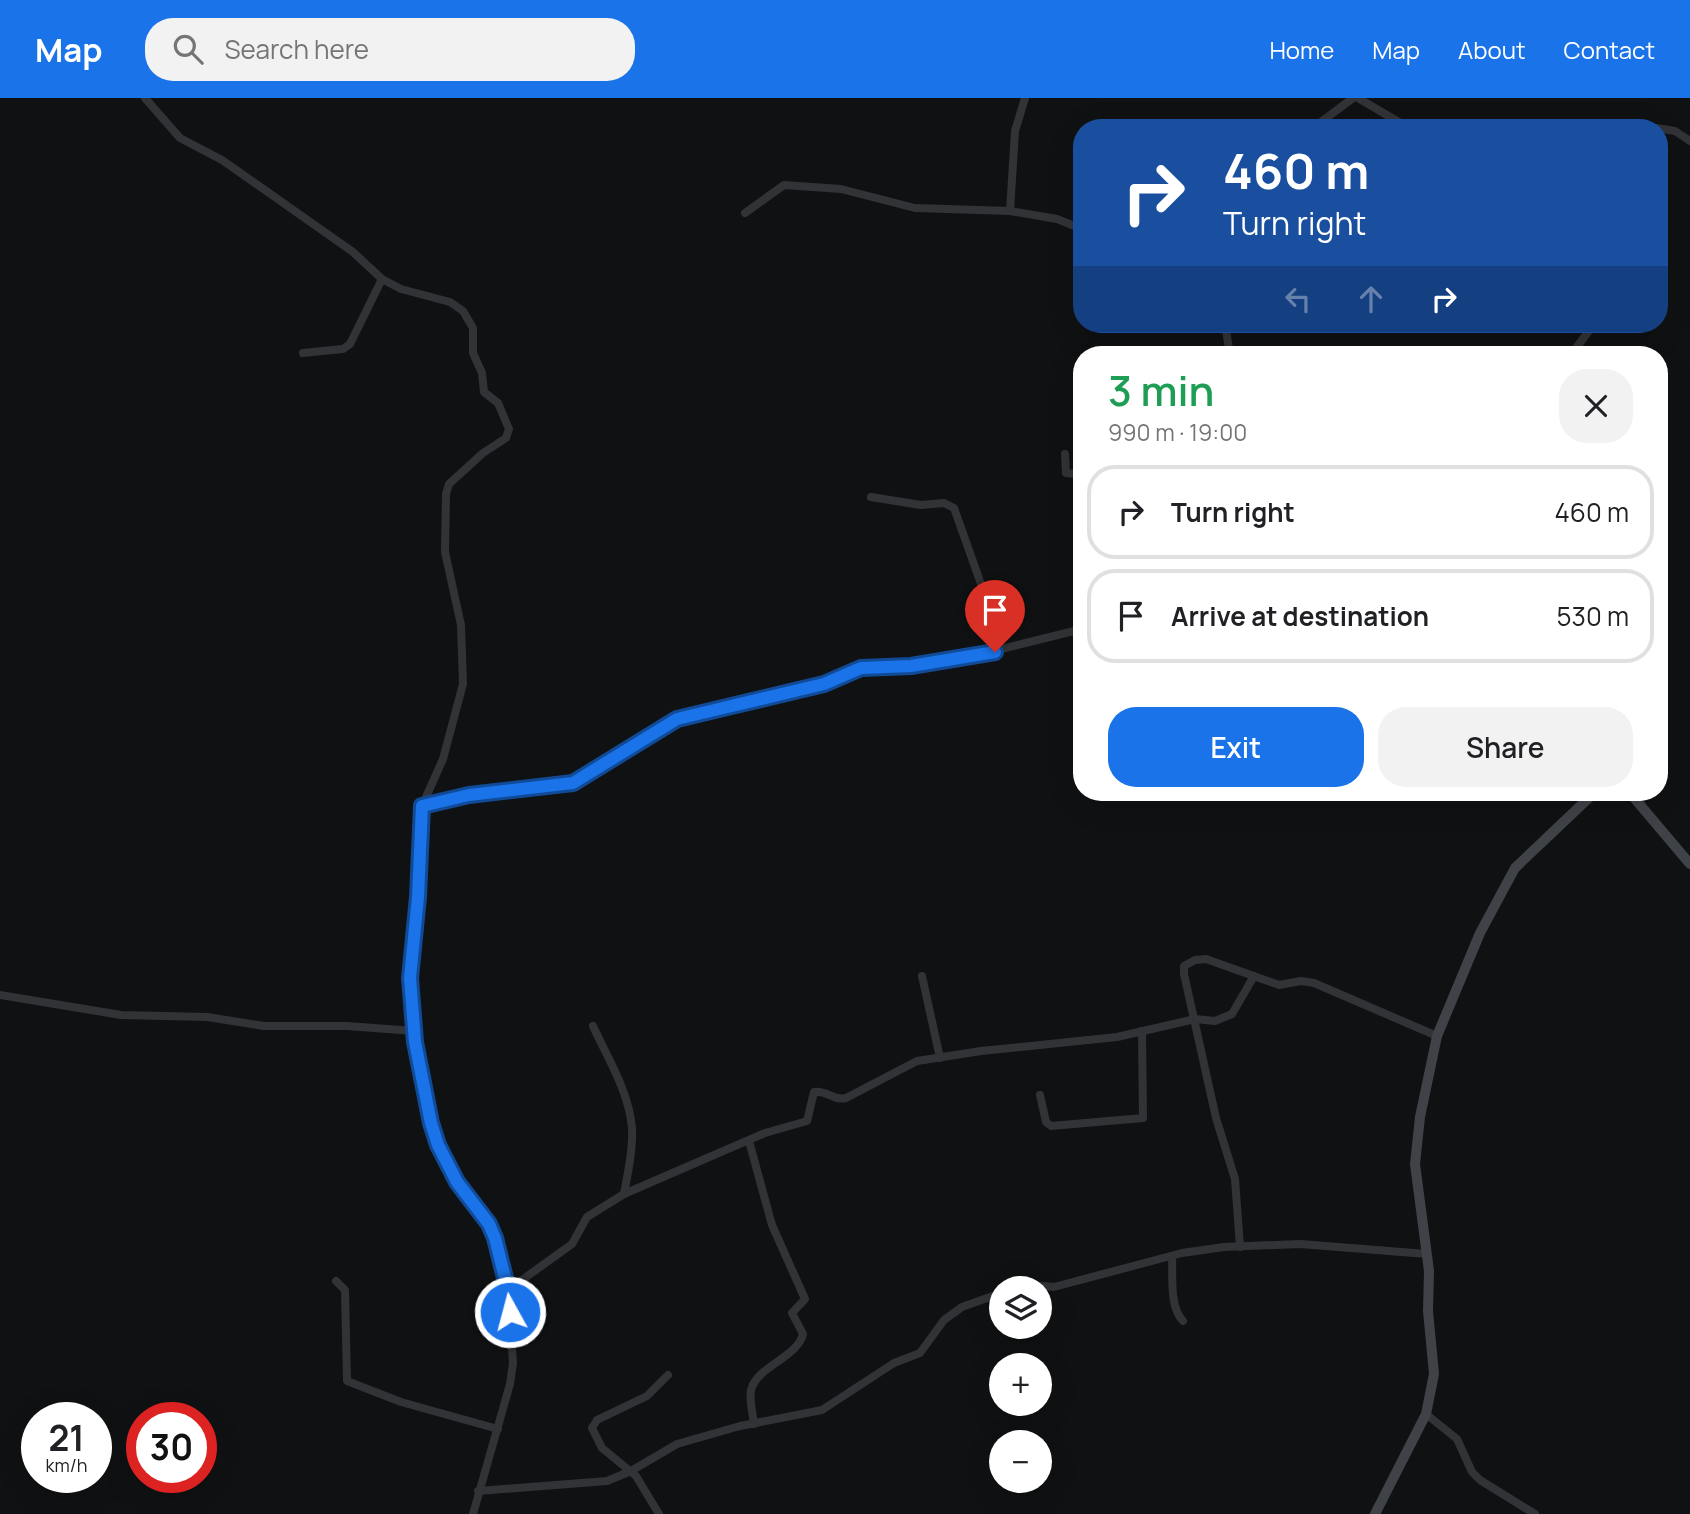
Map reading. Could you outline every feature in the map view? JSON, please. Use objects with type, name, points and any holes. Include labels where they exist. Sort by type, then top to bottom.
[{"type":"street","points":[[145,98],[180,138],[222,160],[353,252],[382,279],[401,289],[450,302],[470,318],[473,353],[482,373],[484,392],[498,403],[509,429],[506,438],[483,453],[449,484],[446,494],[445,552],[461,625],[463,684],[443,759],[422,806],[418,905],[410,978],[414,1031],[431,1123],[444,1161],[489,1224],[501,1256],[508,1290],[513,1363],[498,1429],[473,1514]]},
{"type":"street","points":[[1010,211],[1015,131],[1025,98]]},
{"type":"street","points":[[1325,119],[1353,98]]},
{"type":"street","points":[[1358,98],[1394,119]]},
{"type":"street","points":[[1668,130],[1675,131],[1690,141]]},
{"type":"street","points":[[745,213],[784,185],[841,189],[915,208],[1010,211],[1057,219],[1073,225]]},
{"type":"street","points":[[303,353],[343,349],[350,344],[382,279]]},
{"type":"street","points":[[1065,454],[1066,472],[1073,473]]},
{"type":"street","points":[[871,497],[921,505],[944,503],[954,508],[981,584],[995,652]]},
{"type":"street","points":[[422,806],[469,795],[573,783],[677,719],[824,684],[861,668],[911,666],[995,652],[1073,631]]},
{"type":"street","points":[[1375,1514],[1426,1413],[1434,1374],[1427,1254],[1417,1191],[1416,1143],[1437,1036],[1480,933],[1515,868],[1586,801]]},
{"type":"street","points":[[1637,801],[1690,864]]},
{"type":"street","points":[[1240,1247],[1235,1179],[1216,1118],[1184,966],[1189,962],[1206,959],[1279,985],[1301,981],[1314,983],[1437,1036]]},
{"type":"street","points":[[922,976],[940,1058]]},
{"type":"street","points":[[508,1290],[572,1244],[587,1217],[624,1194],[660,1176],[765,1133],[807,1121],[814,1092],[825,1091],[837,1099],[846,1098],[903,1066],[940,1058],[981,1051],[1117,1038],[1195,1019],[1215,1021],[1232,1014],[1254,976]]},
{"type":"street","points":[[0,995],[121,1014],[207,1017],[276,1027],[347,1026],[414,1031]]},
{"type":"street","points":[[593,1027],[624,1093],[631,1120],[631,1157],[624,1194]]},
{"type":"street","points":[[1040,1095],[1046,1122],[1051,1126],[1143,1118],[1142,1031]]},
{"type":"street","points":[[749,1141],[772,1225],[805,1299],[792,1313],[803,1334],[799,1343],[754,1385],[751,1398],[754,1424]]},
{"type":"street","points":[[1052,1287],[1201,1249],[1300,1244],[1427,1254]]},
{"type":"street","points":[[1172,1256],[1175,1303],[1178,1316],[1183,1321]]},
{"type":"street","points":[[336,1281],[345,1290],[347,1381],[401,1402],[498,1429]]},
{"type":"street","points":[[478,1491],[607,1481],[631,1471],[677,1444],[822,1409],[894,1363],[920,1353],[944,1320],[962,1307],[989,1297]]},
{"type":"street","points":[[659,1514],[631,1471],[602,1448],[594,1437],[592,1424],[647,1396],[668,1375]]},
{"type":"street","points":[[1426,1413],[1457,1439],[1472,1472],[1480,1480],[1535,1514]]},
{"type":"route","points":[[510,1312],[501,1256],[489,1224],[457,1182],[438,1145],[415,1042],[410,978],[418,897],[422,806],[457,800],[469,795],[567,785],[677,719],[824,684],[861,668],[879,665],[911,666],[995,652]]}]
